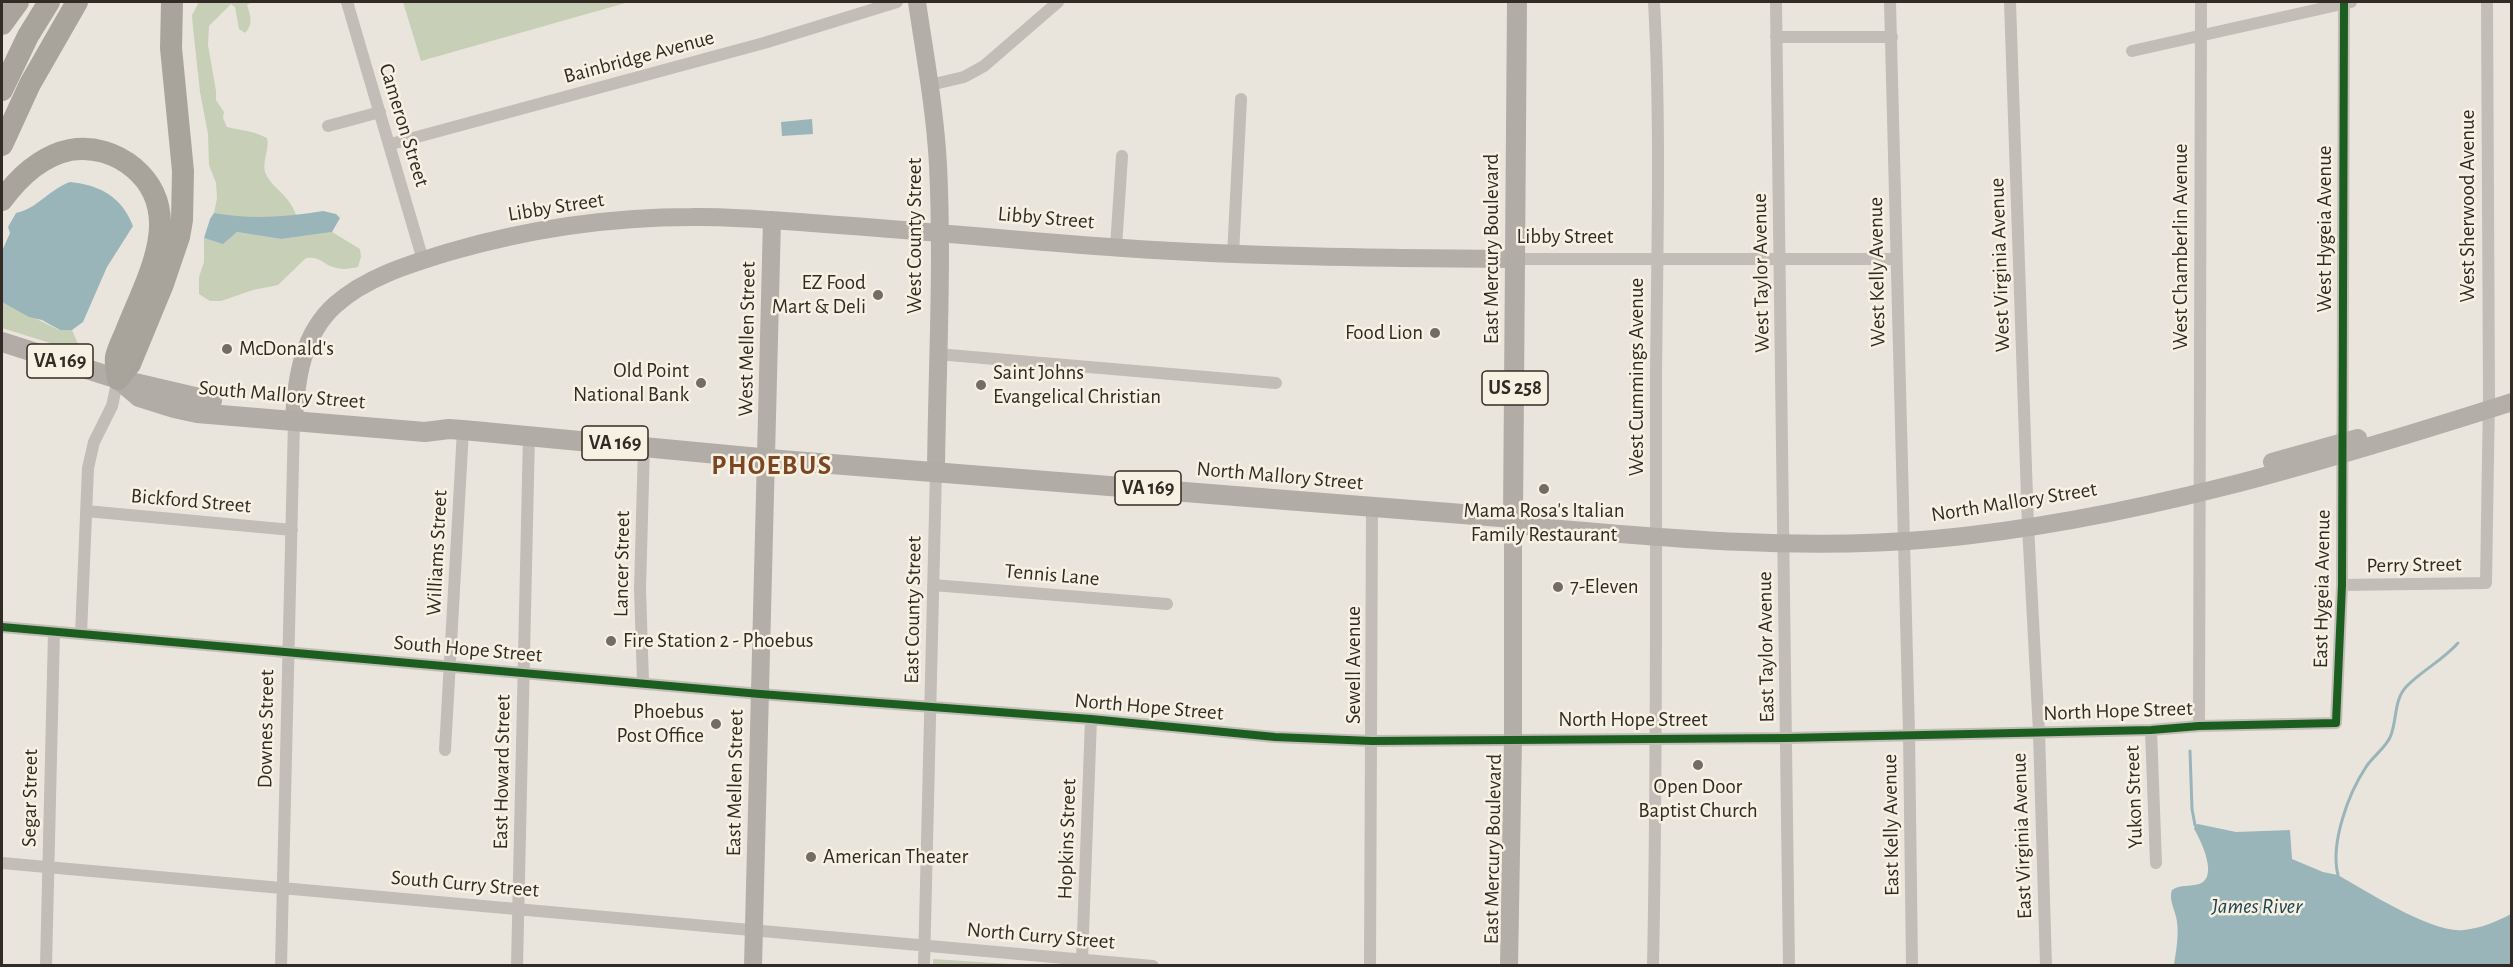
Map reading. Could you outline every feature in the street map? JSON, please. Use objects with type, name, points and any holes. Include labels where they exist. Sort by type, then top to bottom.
[{"type":"highway","points":[[2,24],[18,2]]},
{"type":"highway","points":[[2,90],[28,36],[49,2]]},
{"type":"highway","points":[[2,145],[30,84],[77,2]]},
{"type":"highway","points":[[118,379],[130,364],[163,284],[177,246],[182,220],[183,171],[171,48],[172,2]]},
{"type":"highway","points":[[2,200],[18,180],[39,162],[75,149],[99,150],[119,157],[149,183],[161,214],[160,240],[116,358],[118,379]]},
{"type":"main road","name":"West County Street","points":[[917,2],[937,145],[939,232],[936,471]]},
{"type":"main road","name":"East Mercury Boulevard","points":[[1509,966],[1513,739],[1517,2]]},
{"type":"main road","name":"Libby Street","points":[[295,415],[299,372],[305,350],[315,330],[334,306],[363,284],[423,260],[486,242],[554,228],[619,220],[693,216],[1233,255],[1516,259]]},
{"type":"main road","name":"West Mellen Street","points":[[767,458],[772,220]]},
{"type":"main road","name":"South Mallory Street","points":[[2,342],[118,379],[139,397],[174,408],[208,414],[295,415],[426,432],[456,429],[936,471]]},
{"type":"main road","name":"North Mallory Street","points":[[2489,403],[2511,389]]},
{"type":"main road","name":"North Mallory Street","points":[[936,471],[1513,518],[1527,526],[1785,538],[1903,535],[2028,520],[2200,486],[2342,449],[2489,403],[2511,402]]},
{"type":"main road","name":"East Mellen Street","points":[[753,966],[767,458]]},
{"type":"street","name":"Cameron Street","points":[[347,2],[391,144],[423,260]]},
{"type":"street","name":"Bainbridge Avenue","points":[[391,144],[764,43],[897,2]]},
{"type":"street","points":[[930,85],[964,77],[984,66],[1058,2]]},
{"type":"street","name":"West Cummings Avenue","points":[[1653,966],[1657,739],[1657,91],[1654,2]]},
{"type":"street","name":"West Taylor Avenue","points":[[1776,2],[1785,538]]},
{"type":"street","name":"West Kelly Avenue","points":[[1890,2],[1903,535]]},
{"type":"street","name":"West Virginia Avenue","points":[[2010,2],[2028,520]]},
{"type":"street","name":"West Chamberlin Avenue","points":[[2199,726],[2201,2]]},
{"type":"street","points":[[2132,51],[2348,2]]},
{"type":"street","name":"West Hygeia Avenue","points":[[2342,449],[2348,2]]},
{"type":"street","name":"West Sherwood Avenue","points":[[2486,583],[2489,403],[2487,2]]},
{"type":"street","points":[[1776,36],[1892,37]]},
{"type":"street","points":[[1233,255],[1241,99]]},
{"type":"street","points":[[328,126],[380,112]]},
{"type":"street","points":[[1116,247],[1122,156]]},
{"type":"street","name":"Libby Street","points":[[1516,259],[1895,259]]},
{"type":"street","points":[[937,354],[1276,382]]},
{"type":"street","points":[[81,634],[90,455],[97,435],[112,406],[118,379]]},
{"type":"street","name":"Downes Street","points":[[281,966],[287,652],[295,415]]},
{"type":"street","name":"Williams Street","points":[[445,750],[450,665],[456,429]]},
{"type":"street","name":"East Howard Street","points":[[517,966],[529,435]]},
{"type":"street","name":"Lancer Street","points":[[643,682],[640,589],[644,446]]},
{"type":"street","name":"East Hygeia Avenue","points":[[2336,723],[2342,585],[2342,449]]},
{"type":"street","name":"East County Street","points":[[924,966],[936,471]]},
{"type":"street","name":"Sewell Avenue","points":[[1370,966],[1372,508]]},
{"type":"street","name":"Bickford Street","points":[[86,511],[292,530]]},
{"type":"street","name":"East Virginia Avenue","points":[[2028,520],[2046,966]]},
{"type":"street","name":"East Kelly Avenue","points":[[1903,535],[1909,734],[1912,966]]},
{"type":"street","name":"East Taylor Avenue","points":[[1785,538],[1789,966]]},
{"type":"street","name":"Perry Street","points":[[2342,585],[2486,583]]},
{"type":"street","name":"Tennis Lane","points":[[933,585],[1167,604]]},
{"type":"street","name":"South Hope Street","points":[[2,627],[930,707]]},
{"type":"street","name":"Segar Street","points":[[46,966],[54,632]]},
{"type":"street","name":"North Hope Street","points":[[930,707],[1091,719],[1275,737],[1372,741],[1787,738],[2151,730],[2199,726],[2336,723]]},
{"type":"street","name":"Hopkins Street","points":[[1082,960],[1091,719]]},
{"type":"street","name":"Yukon Street","points":[[2151,730],[2156,863]]},
{"type":"street","name":"South Curry Street","points":[[2,863],[925,945]]},
{"type":"street","name":"North Curry Street","points":[[925,945],[1153,966]]},
{"type":"green space","points":[[197,2],[252,2],[247,5],[250,20],[245,33],[239,29],[235,7],[231,4],[209,26],[208,45],[216,100],[224,112],[223,118],[227,127],[252,132],[267,138],[265,172],[289,202],[296,215],[255,218],[214,213],[217,198],[216,183],[209,165],[208,134],[200,92],[193,28],[192,15]]},
{"type":"green space","points":[[403,2],[629,2],[421,61]]},
{"type":"green space","points":[[237,232],[281,239],[332,232],[360,249],[361,257],[358,267],[345,269],[333,267],[314,258],[306,258],[278,285],[253,290],[221,301],[210,301],[199,294],[199,277],[204,262],[204,238],[223,243]]},
{"type":"green space","points":[[2,302],[59,330],[72,330],[78,344],[74,349],[66,348],[2,328]]},
{"type":"green space","points":[[933,959],[1026,965],[933,965]]},
{"type":"water","points":[[812,119],[813,134],[782,136],[781,122]]},
{"type":"water","points":[[70,182],[91,186],[109,194],[123,207],[133,226],[107,267],[83,322],[72,330],[60,330],[2,302],[2,251],[10,233],[8,227],[16,213],[30,208],[62,185]]},
{"type":"water","points":[[323,211],[336,214],[340,218],[332,232],[281,239],[237,232],[223,244],[204,238],[214,213],[269,217]]},
{"type":"water","name":"James River","points":[[2198,824],[2236,832],[2290,830],[2292,859],[2323,872],[2338,875],[2400,910],[2435,925],[2464,930],[2500,920],[2511,914],[2511,965],[2174,965],[2178,927],[2171,898],[2172,890],[2199,884],[2208,874],[2207,858],[2194,829]]},
{"type":"waterway","points":[[2338,875],[2336,849],[2347,805],[2359,778],[2389,739],[2402,692],[2458,643]]},
{"type":"waterway","points":[[2190,751],[2192,809],[2195,825]]},
{"type":"cycle path","points":[[2,627],[760,694],[1091,719],[1275,737],[1372,741],[1787,738],[2151,730],[2199,726],[2336,723],[2342,585],[2344,3]]},
{"type":"place","name":"EZ Food Mart & Deli","points":[[878,295]]},
{"type":"place","name":"Food Lion","points":[[1435,333]]},
{"type":"place","name":"McDonald's","points":[[227,349]]},
{"type":"place","name":"Old Point National Bank","points":[[701,383]]},
{"type":"place","name":"Saint Johns Evangelical Christian","points":[[981,385]]},
{"type":"place","name":"Mama Rosa's Italian Family Restaurant","points":[[1544,489]]},
{"type":"place","name":"7-Eleven","points":[[1558,587]]},
{"type":"place","name":"Fire Station 2 - Phoebus","points":[[611,641]]},
{"type":"place","name":"Phoebus Post Office","points":[[716,724]]},
{"type":"place","name":"Open Door Baptist Church","points":[[1698,765]]},
{"type":"place","name":"American Theater","points":[[811,857]]},
{"type":"district","name":"PHOEBUS","points":[[772,466]]}]
